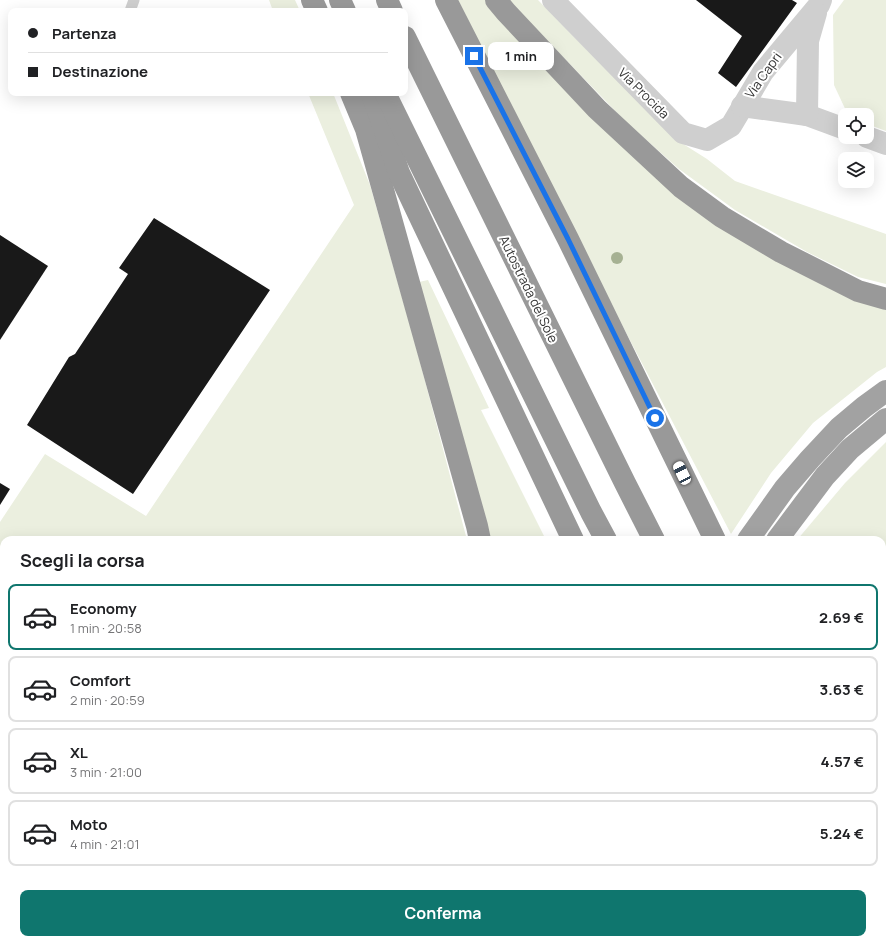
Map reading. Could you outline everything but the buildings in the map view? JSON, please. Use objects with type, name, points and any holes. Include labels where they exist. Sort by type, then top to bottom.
[{"type":"highway","points":[[446,0],[568,239],[712,534]]},
{"type":"highway","points":[[496,0],[597,109],[681,187],[722,217],[781,252],[858,291],[886,299]]},
{"type":"highway","name":"Autostrada del Sole","points":[[408,43],[652,536]]},
{"type":"highway","points":[[352,96],[366,128],[479,536]]},
{"type":"highway","points":[[373,96],[399,173],[571,536]]},
{"type":"highway","points":[[386,96],[604,536]]},
{"type":"highway","points":[[751,536],[785,488],[810,459],[839,428],[886,391]]},
{"type":"highway","points":[[780,536],[825,476],[850,449],[886,419]]},
{"type":"street","name":"Via Procida","points":[[553,0],[683,133],[707,140],[731,126],[742,106]]},
{"type":"street","name":"Via Capri","points":[[820,3],[763,72],[742,106],[807,115],[838,126]]},
{"type":"street","points":[[807,115],[808,41],[820,3]]},
{"type":"street","points":[[874,140],[886,144]]},
{"type":"green space","points":[[269,0],[295,0],[299,8],[272,8]]},
{"type":"green space","points":[[458,0],[488,0],[674,191],[886,309],[886,367],[877,372],[813,423],[771,473],[731,534],[548,183]]},
{"type":"green space","points":[[508,0],[538,0],[680,142],[707,159],[735,181],[886,234],[886,284],[858,277],[807,252],[735,210],[679,169],[625,121]]},
{"type":"green space","points":[[844,0],[886,0],[886,131],[874,127],[874,108],[845,108],[834,85],[833,15]]},
{"type":"green space","points":[[309,96],[334,96],[370,185],[415,343],[466,536],[0,536],[0,522],[45,454],[146,516],[354,205]]},
{"type":"green space","points":[[428,280],[489,408],[481,410],[544,536],[488,536],[419,282]]},
{"type":"green space","points":[[886,442],[886,536],[800,536],[845,483]]},
{"type":"route","points":[[474,56],[568,239],[655,418]]}]
